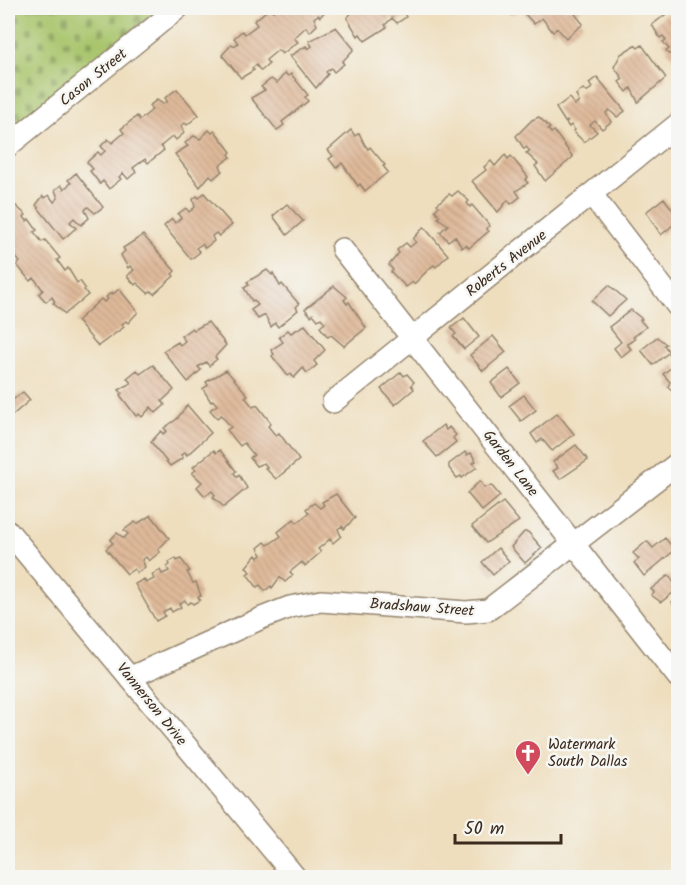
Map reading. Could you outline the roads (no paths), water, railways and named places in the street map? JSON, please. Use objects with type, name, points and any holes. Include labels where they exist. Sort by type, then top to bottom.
[{"type":"street","name":"Cason Street","points":[[8,146],[178,8]]},
{"type":"street","name":"Roberts Avenue","points":[[333,402],[678,124]]},
{"type":"street","points":[[592,195],[678,307]]},
{"type":"street","name":"Garden Lane","points":[[342,249],[678,677]]},
{"type":"street","name":"Bradshaw Street","points":[[131,677],[262,618],[290,607],[321,601],[352,601],[447,611],[488,610],[678,463]]},
{"type":"street","name":"Vannerson Drive","points":[[8,531],[296,878]]},
{"type":"place","name":"Watermark South Dallas","points":[[528,776]]}]
